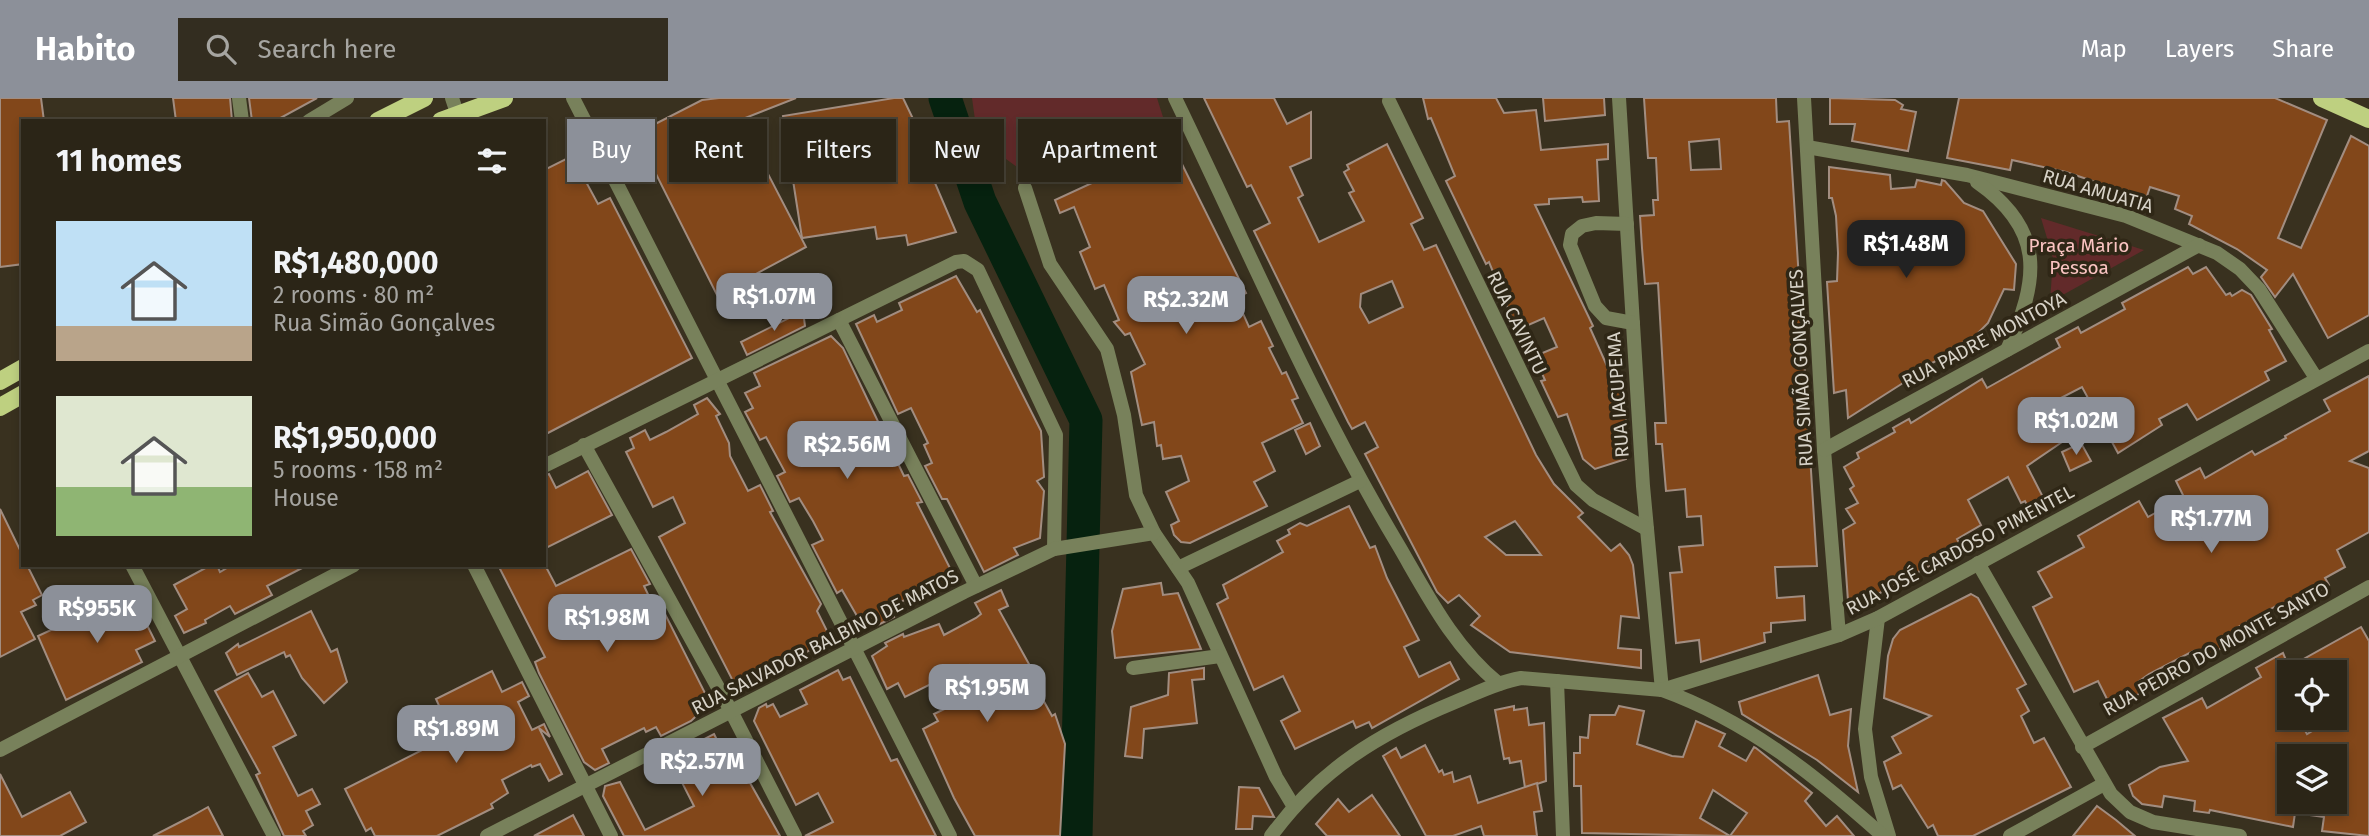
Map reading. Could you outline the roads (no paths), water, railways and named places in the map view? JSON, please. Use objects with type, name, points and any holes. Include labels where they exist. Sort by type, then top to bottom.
[{"type":"main road","points":[[382,119],[425,98]]},
{"type":"main road","points":[[450,110],[504,98]]},
{"type":"main road","points":[[2322,98],[2369,119]]},
{"type":"main road","points":[[0,381],[21,369]]},
{"type":"main road","points":[[0,407],[21,395]]},
{"type":"street","points":[[239,98],[242,119]]},
{"type":"street","points":[[312,119],[348,98]]},
{"type":"street","points":[[573,98],[719,379],[950,836]]},
{"type":"street","points":[[1175,98],[1360,481],[1452,636],[1476,665],[1499,684]]},
{"type":"street","name":"RUA IACUPEMA","points":[[1619,98],[1647,529],[1662,690]]},
{"type":"street","name":"RUA SIMÃO GONÇALVES","points":[[1804,98],[1824,450],[1839,635]]},
{"type":"street","name":"RUA CAVINTU","points":[[1389,101],[1576,485],[1593,500],[1647,529]]},
{"type":"street","name":"RUA AMUATIA","points":[[1807,148],[1967,175],[2126,216],[2199,245],[2240,269],[2259,289],[2316,378]]},
{"type":"street","points":[[1967,175],[1997,196],[2019,222],[2028,243],[2031,287],[2025,312],[2007,350]]},
{"type":"street","points":[[1025,188],[1050,264],[1107,349],[1124,415],[1136,495],[1154,533],[1188,583],[1276,777],[1294,807]]},
{"type":"street","points":[[1627,224],[1582,226],[1572,234],[1570,245],[1595,306],[1606,318],[1633,323]]},
{"type":"street","name":"RUA PADRE MONTOYA","points":[[1824,450],[2199,245]]},
{"type":"street","points":[[546,465],[956,262],[964,261],[978,270],[1056,435],[1061,548]]},
{"type":"street","points":[[839,320],[976,586]]},
{"type":"street","name":"RUA JOSÉ CARDOSO PIMENTEL","points":[[1271,836],[1321,778],[1357,752],[1410,722],[1499,684],[1521,678],[1662,690],[1839,635],[1878,618],[2369,351]]},
{"type":"street","points":[[584,445],[731,711],[795,836]]},
{"type":"street","points":[[1178,568],[1360,481]]},
{"type":"street","name":"RUA SALVADOR BALBINO DE MATOS","points":[[487,836],[976,586],[1061,548],[1154,533]]},
{"type":"street","points":[[1978,563],[2104,784],[2130,813],[2153,822],[2240,836]]},
{"type":"street","points":[[133,567],[274,836]]},
{"type":"street","points":[[0,750],[350,567]]},
{"type":"street","points":[[475,567],[611,836]]},
{"type":"street","name":"RUA PEDRO DO MONTE SANTO","points":[[2082,747],[2369,586]]},
{"type":"street","points":[[1878,618],[1865,729],[1871,777],[1889,836]]},
{"type":"street","points":[[1133,668],[1220,656]]},
{"type":"street","points":[[1557,681],[1563,836]]},
{"type":"street","points":[[1662,690],[1694,701],[1760,737],[1846,802],[1883,836]]},
{"type":"street","points":[[2010,836],[2104,784]]},
{"type":"waterway","points":[[945,98],[980,202],[1086,420],[1076,836]]},
{"type":"park label","name":"Praça Mário Pessoa","points":[[2079,256]]}]
